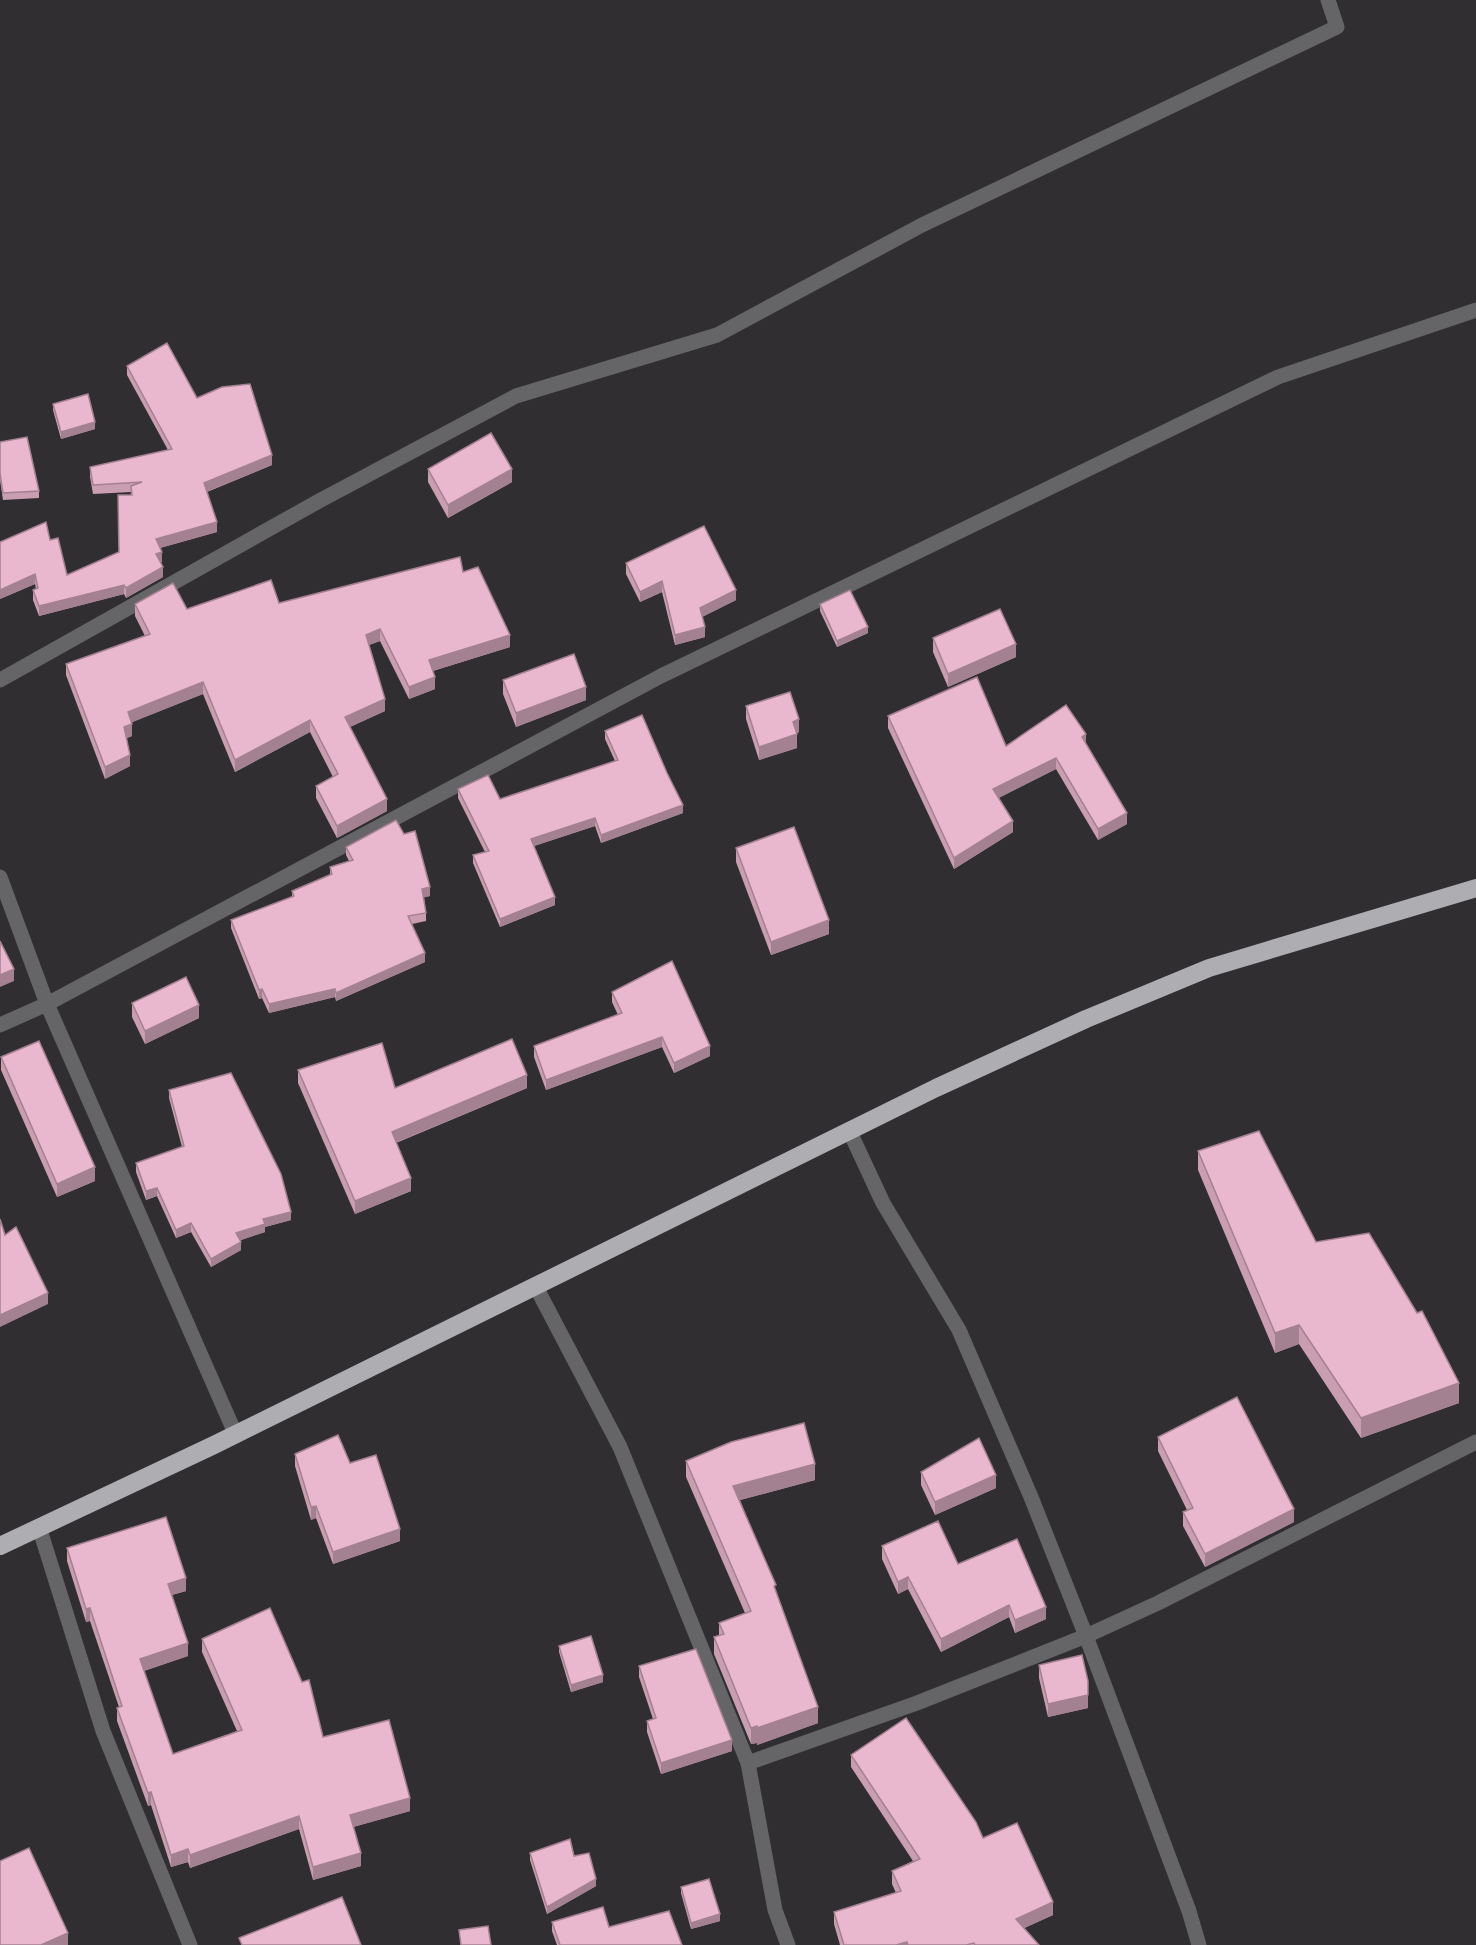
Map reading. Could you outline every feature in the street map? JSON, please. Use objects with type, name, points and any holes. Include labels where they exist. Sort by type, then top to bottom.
[{"type":"highway","points":[[0,1546],[235,1433],[849,1130],[1086,1019],[1209,968],[1476,888]]},
{"type":"street","points":[[0,680],[309,507],[516,396],[717,335],[922,225],[1337,27],[1328,0]]},
{"type":"street","points":[[0,1025],[47,1004],[661,676],[1278,377],[1476,310]]},
{"type":"street","points":[[0,877],[47,1004],[235,1433]]},
{"type":"street","points":[[849,1130],[883,1203],[958,1330],[1031,1497],[1086,1636],[1189,1911],[1199,1945]]},
{"type":"street","points":[[536,1285],[620,1447],[748,1763],[775,1910],[788,1945]]},
{"type":"street","points":[[748,1763],[917,1703],[1086,1636],[1158,1603],[1476,1442]]},
{"type":"street","points":[[39,1527],[104,1731],[190,1945]]},
{"type":"building","points":[[167,343],[197,398],[222,387],[250,384],[272,455],[204,483],[217,522],[156,539],[162,552],[156,554],[163,567],[126,588],[124,585],[39,606],[33,590],[38,588],[35,574],[0,590],[0,542],[46,522],[50,540],[58,538],[67,575],[119,552],[118,495],[132,495],[131,486],[142,482],[93,485],[90,467],[172,449],[127,366]]},
{"type":"building","points":[[88,394],[95,422],[61,432],[53,404]]},
{"type":"building","points":[[491,433],[512,469],[448,505],[428,469]]},
{"type":"building","points":[[27,437],[39,491],[3,493],[0,473],[0,442]]},
{"type":"building","points":[[704,526],[736,590],[700,608],[705,627],[675,635],[662,581],[640,592],[626,563]]},
{"type":"building","points":[[460,557],[463,572],[478,567],[510,635],[429,660],[435,677],[409,687],[380,629],[366,635],[385,699],[345,717],[387,799],[337,826],[316,786],[338,774],[310,720],[235,760],[203,682],[128,712],[132,724],[124,727],[130,755],[105,767],[66,664],[150,634],[135,604],[173,583],[187,609],[271,580],[279,603]]},
{"type":"building","points":[[850,590],[868,627],[837,641],[820,604]]},
{"type":"building","points":[[1000,609],[1016,644],[948,674],[933,638]]},
{"type":"building","points":[[574,654],[586,687],[516,713],[503,680]]},
{"type":"building","points":[[977,677],[1006,746],[1066,705],[1086,734],[1082,737],[1127,813],[1098,829],[1056,758],[993,789],[1013,821],[954,858],[888,716]]},
{"type":"building","points":[[790,692],[799,719],[793,722],[797,734],[759,747],[746,706]]},
{"type":"building","points":[[642,715],[683,805],[601,835],[595,818],[531,839],[555,897],[500,919],[473,855],[489,851],[458,789],[488,775],[500,799],[618,760],[605,731]]},
{"type":"building","points":[[396,820],[404,834],[415,831],[430,887],[422,889],[426,913],[408,916],[425,953],[336,993],[335,989],[269,1004],[262,989],[259,990],[231,920],[294,896],[292,891],[332,874],[330,867],[353,860],[346,847]]},
{"type":"building","points":[[794,827],[829,920],[771,942],[736,848]]},
{"type":"building","points":[[0,941],[14,969],[0,975]]},
{"type":"building","points":[[672,961],[710,1046],[674,1063],[662,1037],[546,1080],[534,1046],[622,1013],[612,992]]},
{"type":"building","points":[[186,977],[199,1005],[145,1031],[132,1003]]},
{"type":"building","points":[[512,1039],[527,1075],[392,1132],[411,1178],[355,1201],[298,1070],[382,1043],[395,1088]]},
{"type":"building","points":[[39,1041],[95,1167],[57,1184],[1,1057]]},
{"type":"building","points":[[231,1073],[281,1174],[291,1212],[263,1219],[265,1224],[236,1233],[241,1242],[211,1259],[191,1223],[176,1230],[157,1188],[146,1191],[136,1163],[184,1146],[169,1090]]},
{"type":"building","points":[[1259,1131],[1316,1242],[1369,1233],[1417,1313],[1422,1311],[1459,1383],[1361,1418],[1299,1325],[1275,1333],[1198,1151]]},
{"type":"building","points":[[0,1219],[5,1235],[16,1227],[48,1293],[0,1315]]},
{"type":"building","points":[[1237,1397],[1294,1509],[1205,1554],[1183,1512],[1193,1508],[1158,1437]]},
{"type":"building","points":[[804,1423],[815,1464],[733,1486],[776,1585],[774,1586],[818,1707],[751,1728],[714,1637],[724,1634],[719,1623],[751,1611],[686,1461],[731,1442]]},
{"type":"building","points":[[338,1435],[350,1463],[376,1455],[400,1529],[333,1552],[316,1506],[311,1507],[295,1454]]},
{"type":"building","points":[[979,1438],[996,1475],[935,1502],[921,1472]]},
{"type":"building","points":[[166,1517],[186,1578],[168,1584],[188,1643],[140,1659],[173,1754],[242,1730],[202,1639],[270,1608],[302,1682],[309,1680],[323,1737],[389,1720],[410,1798],[350,1815],[361,1853],[313,1867],[299,1816],[190,1855],[188,1849],[171,1855],[151,1792],[148,1793],[117,1708],[122,1706],[90,1608],[86,1609],[67,1548]]},
{"type":"building","points":[[938,1521],[958,1564],[1017,1539],[1046,1607],[1015,1620],[1009,1605],[941,1639],[908,1577],[898,1582],[882,1546]]},
{"type":"building","points":[[591,1636],[603,1675],[571,1685],[559,1646]]},
{"type":"building","points":[[696,1649],[732,1740],[661,1763],[647,1721],[656,1718],[639,1666]]},
{"type":"building","points":[[1082,1655],[1088,1681],[1088,1695],[1048,1704],[1039,1665]]},
{"type":"building","points":[[906,1718],[976,1822],[983,1838],[1017,1823],[1053,1902],[1016,1919],[1039,1945],[975,1945],[974,1943],[908,1945],[907,1942],[896,1945],[844,1945],[834,1912],[901,1891],[892,1871],[920,1859],[851,1755]]},
{"type":"building","points":[[570,1839],[574,1856],[589,1853],[596,1879],[547,1907],[530,1853]]},
{"type":"building","points":[[29,1848],[68,1933],[41,1945],[0,1945],[0,1861]]},
{"type":"building","points":[[709,1879],[720,1914],[691,1923],[681,1887]]},
{"type":"building","points":[[342,1897],[361,1945],[242,1945],[239,1938]]},
{"type":"building","points":[[603,1907],[609,1927],[669,1911],[682,1945],[560,1945],[552,1922]]},
{"type":"building","points":[[488,1926],[491,1945],[461,1945],[459,1930]]}]
